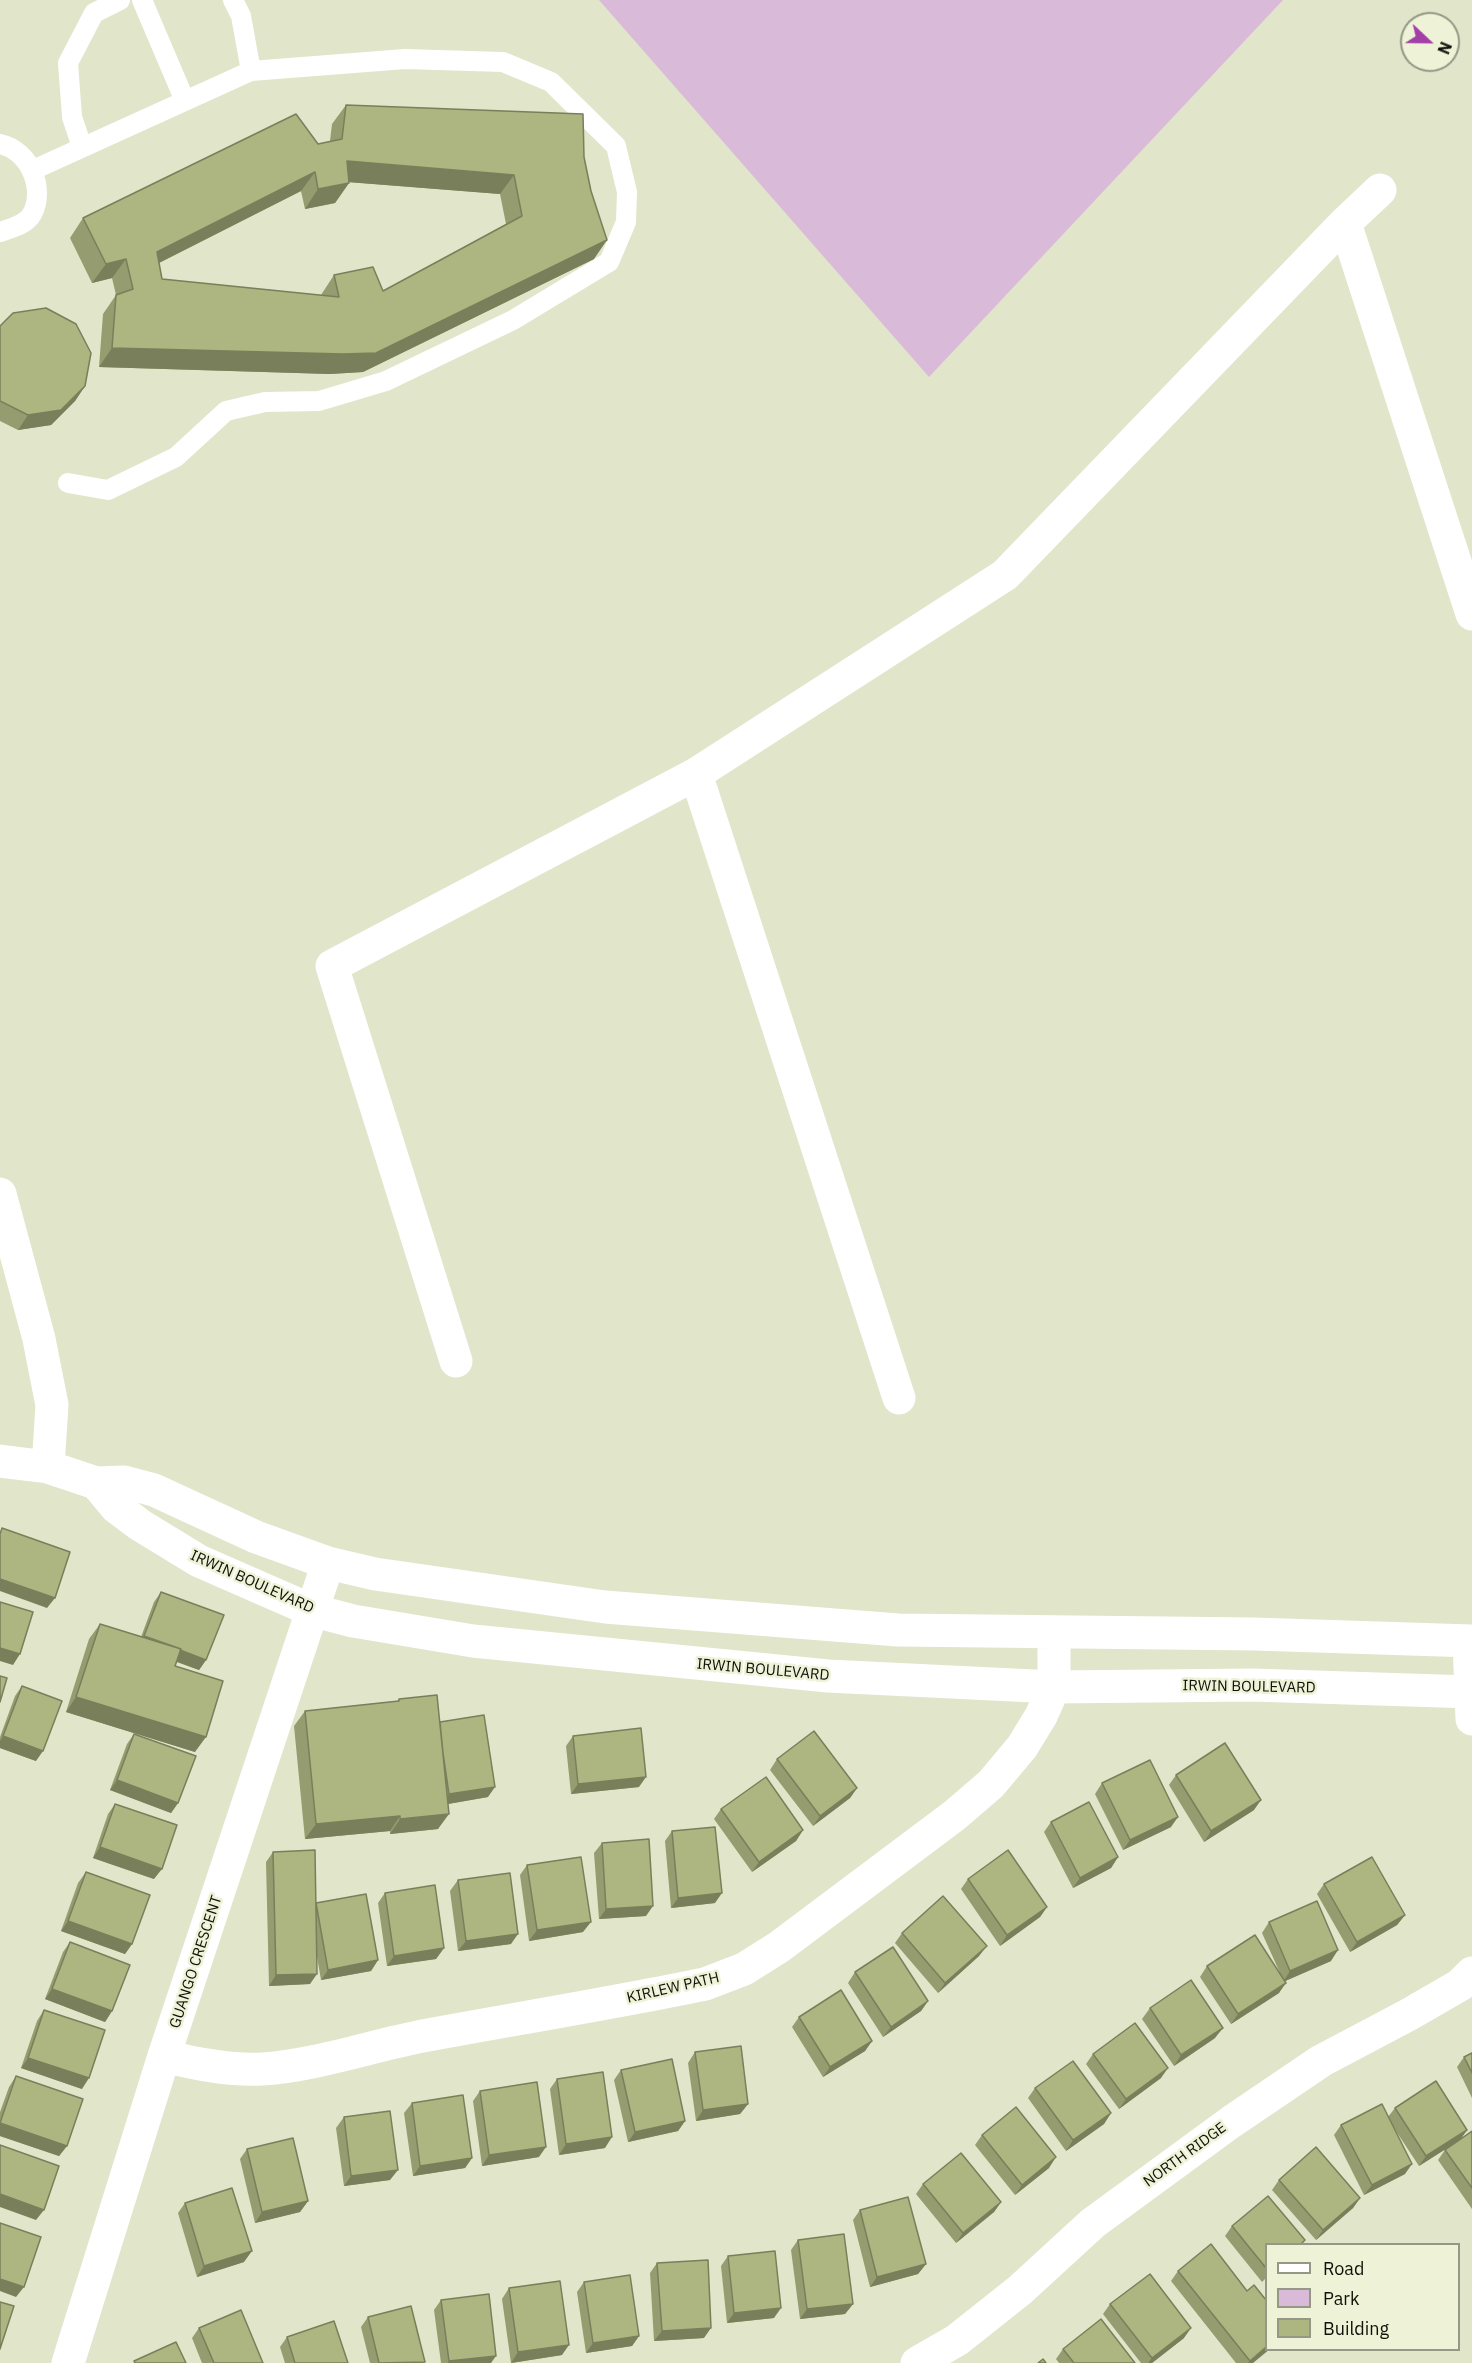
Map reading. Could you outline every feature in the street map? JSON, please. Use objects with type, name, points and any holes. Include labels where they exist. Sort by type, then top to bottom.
[{"type":"street","points":[[456,1361],[332,966],[696,774],[1005,575],[1345,223],[1380,190]]},
{"type":"street","points":[[1345,223],[1472,614]]},
{"type":"street","points":[[696,774],[899,1398]]},
{"type":"street","points":[[0,1194],[39,1339],[52,1405],[48,1467]]},
{"type":"street","points":[[0,1461],[48,1467],[96,1483],[123,1482],[154,1490],[256,1537],[328,1563],[375,1575],[604,1607],[898,1630],[1470,1641],[1471,1701]]},
{"type":"street","name":"IRWIN BOULEVARD","points":[[96,1483],[116,1507],[199,1561],[311,1610],[353,1621],[472,1641],[828,1676],[1054,1687],[1253,1685],[1471,1701]]},
{"type":"street","name":"GUANGO CRESCENT","points":[[68,2363],[164,2056],[328,1563]]},
{"type":"street","name":"KIRLEW PATH","points":[[164,2056],[197,2064],[231,2068],[262,2069],[289,2066],[421,2036],[705,1984],[744,1969],[779,1947],[955,1815],[991,1784],[1022,1747],[1041,1716],[1054,1687],[1054,1632]]},
{"type":"street","name":"NORTH RIDGE","points":[[917,2363],[957,2340],[1020,2290],[1093,2223],[1231,2122],[1321,2061],[1408,2015],[1460,1985],[1472,1974]]},
{"type":"lane","points":[[82,147],[72,117],[68,63],[94,13],[120,0]]},
{"type":"lane","points":[[142,0],[185,101]]},
{"type":"lane","points":[[233,0],[242,16],[251,71]]},
{"type":"lane","points":[[33,170],[251,71],[405,59],[503,62],[551,82],[616,146],[627,192],[626,222],[609,262],[513,320],[386,381],[319,401],[265,402],[226,411],[176,457],[108,490],[68,483]]},
{"type":"lane","points":[[0,144],[7,145],[23,156],[33,170],[37,199],[32,215],[23,223],[0,232]]},
{"type":"green space","points":[[599,0],[1283,0],[929,377]]},
{"type":"building","points":[[346,105],[583,114],[584,157],[591,191],[607,240],[376,353],[112,348],[116,295],[133,289],[126,259],[106,264],[83,218],[296,114],[318,144],[342,139]],"holes":[[[347,161],[514,175],[522,216],[383,291],[373,267],[334,275],[339,297],[162,279],[157,252],[315,172],[318,189],[349,183]]]},
{"type":"building","points":[[46,308],[76,324],[91,353],[85,386],[61,410],[28,415],[0,401],[0,326],[13,313]]},
{"type":"building","points":[[2,1528],[70,1552],[55,1598],[0,1579]]},
{"type":"building","points":[[161,1592],[224,1615],[206,1660],[144,1636]]},
{"type":"building","points":[[0,1602],[33,1612],[20,1654],[0,1648]]},
{"type":"building","points":[[100,1624],[181,1649],[175,1666],[223,1681],[206,1737],[76,1697]]},
{"type":"building","points":[[0,1676],[7,1678],[0,1702]]},
{"type":"building","points":[[22,1686],[62,1701],[43,1751],[3,1736]]},
{"type":"building","points":[[437,1695],[449,1814],[316,1824],[305,1711]]},
{"type":"building","points":[[484,1715],[495,1787],[449,1794],[440,1722]]},
{"type":"building","points":[[641,1728],[646,1777],[578,1784],[573,1736]]},
{"type":"building","points":[[814,1731],[857,1788],[820,1816],[777,1759]]},
{"type":"building","points":[[134,1734],[196,1756],[178,1803],[117,1780]]},
{"type":"building","points":[[1225,1743],[1261,1800],[1211,1831],[1176,1775]]},
{"type":"building","points":[[1150,1760],[1178,1817],[1130,1840],[1102,1783]]},
{"type":"building","points":[[766,1777],[803,1830],[759,1862],[721,1809]]},
{"type":"building","points":[[1089,1802],[1118,1857],[1080,1878],[1051,1822]]},
{"type":"building","points":[[115,1804],[177,1825],[162,1869],[100,1847]]},
{"type":"building","points":[[715,1827],[722,1893],[678,1898],[672,1831]]},
{"type":"building","points":[[649,1839],[653,1906],[606,1909],[602,1843]]},
{"type":"building","points":[[315,1850],[317,1974],[276,1975],[273,1852]]},
{"type":"building","points":[[1008,1850],[1047,1907],[1007,1935],[968,1879]]},
{"type":"building","points":[[581,1857],[591,1922],[537,1930],[527,1865]]},
{"type":"building","points":[[1372,1857],[1405,1915],[1357,1942],[1324,1884]]},
{"type":"building","points":[[86,1872],[150,1895],[132,1944],[68,1921]]},
{"type":"building","points":[[510,1873],[518,1934],[466,1941],[458,1880]]},
{"type":"building","points":[[435,1885],[444,1948],[394,1956],[385,1893]]},
{"type":"building","points":[[366,1894],[378,1960],[328,1970],[316,1903]]},
{"type":"building","points":[[943,1896],[987,1946],[945,1983],[902,1933]]},
{"type":"building","points":[[1317,1901],[1338,1950],[1290,1971],[1269,1922]]},
{"type":"building","points":[[1255,1935],[1286,1983],[1238,2014],[1207,1966]]},
{"type":"building","points":[[70,1942],[130,1965],[112,2011],[52,1989]]},
{"type":"building","points":[[893,1947],[928,2001],[891,2027],[855,1972]]},
{"type":"building","points":[[1191,1980],[1223,2028],[1181,2055],[1150,2008]]},
{"type":"building","points":[[841,1990],[872,2041],[830,2067],[799,2017]]},
{"type":"building","points":[[44,2010],[105,2030],[89,2078],[28,2058]]},
{"type":"building","points":[[1135,2023],[1168,2068],[1126,2099],[1093,2054]]},
{"type":"building","points":[[741,2046],[748,2104],[703,2110],[695,2052]]},
{"type":"building","points":[[1472,2053],[1472,2073],[1464,2057]]},
{"type":"building","points":[[672,2059],[685,2121],[635,2132],[621,2070]]},
{"type":"building","points":[[1073,2061],[1111,2113],[1073,2140],[1035,2088]]},
{"type":"building","points":[[603,2072],[612,2137],[566,2144],[557,2079]]},
{"type":"building","points":[[16,2076],[83,2099],[67,2146],[0,2123]]},
{"type":"building","points":[[1436,2081],[1467,2130],[1426,2156],[1395,2108]]},
{"type":"building","points":[[537,2082],[546,2147],[489,2155],[480,2091]]},
{"type":"building","points":[[463,2095],[472,2158],[420,2166],[412,2103]]},
{"type":"building","points":[[1382,2104],[1412,2164],[1372,2185],[1341,2125]]},
{"type":"building","points":[[1016,2107],[1056,2157],[1022,2185],[982,2135]]},
{"type":"building","points":[[390,2111],[398,2170],[351,2176],[344,2117]]},
{"type":"building","points":[[1472,2131],[1472,2188],[1445,2150]]},
{"type":"building","points":[[293,2138],[308,2201],[262,2212],[247,2149]]},
{"type":"building","points":[[0,2145],[59,2166],[44,2210],[0,2194]]},
{"type":"building","points":[[1316,2147],[1360,2198],[1323,2230],[1279,2180]]},
{"type":"building","points":[[961,2153],[1001,2202],[963,2233],[923,2184]]},
{"type":"building","points":[[232,2188],[252,2251],[204,2266],[185,2203]]},
{"type":"building","points":[[1268,2196],[1305,2240],[1302,2243],[1265,2243],[1265,2267],[1232,2226]]},
{"type":"building","points":[[908,2197],[926,2264],[877,2277],[860,2210]]},
{"type":"building","points":[[0,2223],[41,2237],[24,2287],[0,2279]]},
{"type":"building","points":[[844,2234],[853,2304],[807,2309],[798,2240]]},
{"type":"building","points":[[1211,2244],[1247,2291],[1254,2285],[1265,2299],[1265,2348],[1250,2361],[1178,2271]]},
{"type":"building","points":[[775,2251],[781,2308],[734,2313],[728,2256]]},
{"type":"building","points":[[708,2260],[711,2328],[662,2331],[657,2263]]},
{"type":"building","points":[[1150,2274],[1191,2328],[1152,2358],[1110,2304]]},
{"type":"building","points":[[630,2275],[639,2336],[593,2343],[584,2282]]},
{"type":"building","points":[[560,2281],[569,2345],[518,2352],[509,2288]]},
{"type":"building","points":[[489,2294],[496,2356],[449,2361],[441,2300]]},
{"type":"building","points":[[0,2302],[14,2306],[0,2349]]},
{"type":"building","points":[[411,2306],[425,2362],[379,2363],[368,2317]]},
{"type":"building","points":[[241,2310],[263,2363],[214,2363],[199,2328]]},
{"type":"building","points":[[1101,2319],[1135,2363],[1074,2363],[1063,2349]]},
{"type":"building","points":[[334,2321],[348,2363],[295,2363],[287,2337]]},
{"type":"building","points":[[176,2342],[186,2363],[135,2363],[134,2361]]}]
